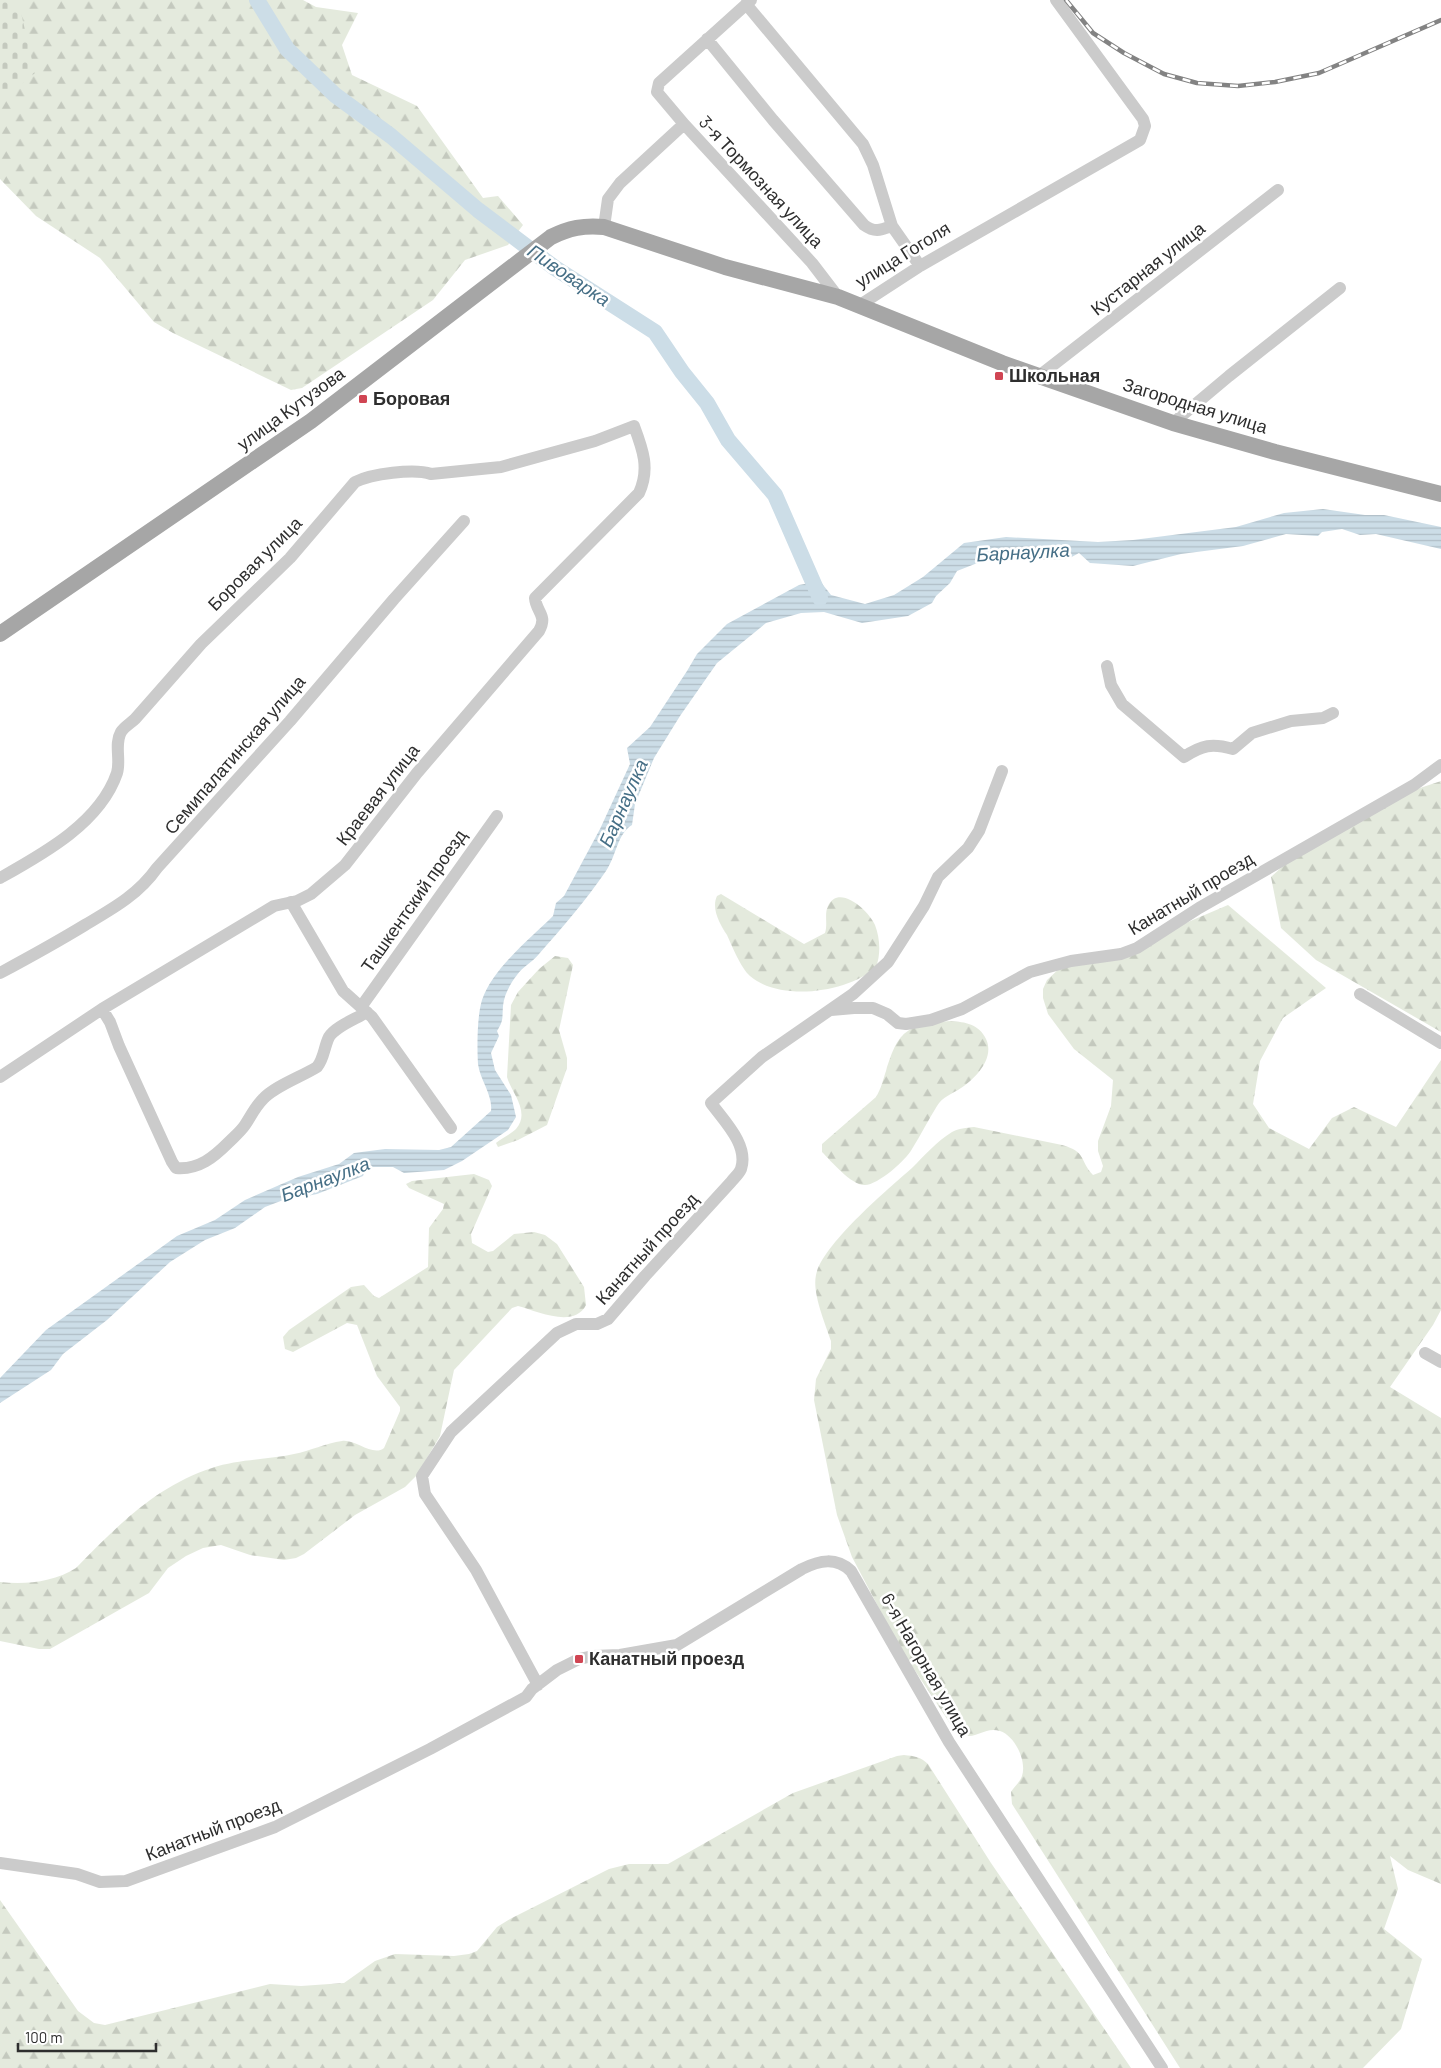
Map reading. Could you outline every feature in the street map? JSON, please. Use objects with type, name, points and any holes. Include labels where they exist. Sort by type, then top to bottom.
[{"type":"main road","name":"улица Кутузова","points":[[0,634],[311,421],[551,237],[568,228],[590,225],[604,227]]},
{"type":"main road","name":"улица Гоголя","points":[[604,227],[725,267],[838,297],[860,305]]},
{"type":"main road","name":"Загородная улица","points":[[860,305],[992,360],[1173,423],[1275,452],[1441,494]]},
{"type":"street","name":"улица Гоголя","points":[[860,305],[920,266],[1081,172],[1140,140],[1145,126],[1143,119],[1056,0]]},
{"type":"street","points":[[892,226],[877,231],[871,230],[864,225],[773,120],[707,39],[748,2],[863,144],[873,165],[892,226],[920,266]]},
{"type":"street","name":"3-я Тормозная улица","points":[[707,39],[659,83],[658,92],[684,124],[812,263],[838,297]]},
{"type":"street","points":[[604,227],[608,199],[620,183],[684,124]]},
{"type":"street","name":"Кустарная улица","points":[[1039,376],[1278,190]]},
{"type":"street","points":[[1173,423],[1340,288]]},
{"type":"street","name":"Боровая улица","points":[[0,878],[62,841],[91,815],[117,774],[119,762],[118,741],[121,732],[135,719],[224,620],[290,558],[355,482],[366,478],[407,472],[420,471],[431,474],[501,467],[595,441],[634,426]]},
{"type":"street","name":"Краевая улица","points":[[0,1077],[102,1009],[274,906],[302,899],[319,889],[345,865],[417,772],[539,631],[542,616],[535,598],[635,498],[644,480],[645,463],[644,452],[634,426]]},
{"type":"street","name":"Семипалатинская улица","points":[[0,973],[122,903],[147,882],[157,868],[284,728],[394,599],[464,521]]},
{"type":"street","points":[[1107,666],[1111,685],[1122,704],[1184,756],[1198,747],[1219,745],[1233,749],[1252,733],[1292,721],[1324,718],[1333,714]]},
{"type":"street","name":"Канатный проезд","points":[[828,1011],[873,1008],[888,1014],[898,1022],[906,1024],[931,1020],[962,1009],[1030,972],[1071,961],[1121,954],[1137,948],[1199,908],[1414,785],[1441,765]]},
{"type":"street","name":"Канатный проезд","points":[[0,1862],[63,1871],[100,1882],[126,1882],[275,1827],[430,1749],[526,1697],[538,1685],[476,1570],[425,1494],[422,1476],[451,1432],[557,1333],[576,1324],[597,1324],[608,1319],[732,1182],[741,1170],[743,1155],[738,1140],[711,1103],[762,1056],[853,994],[888,962],[917,918],[938,877],[968,848],[979,831],[1002,771]]},
{"type":"street","name":"Ташкентский проезд","points":[[102,1009],[110,1022],[138,1089],[174,1166],[186,1169],[206,1162],[217,1155],[245,1125],[252,1112],[264,1098],[281,1086],[317,1068],[321,1062],[328,1039],[333,1033],[364,1010],[496,816]]},
{"type":"street","points":[[291,902],[343,991],[364,1010],[451,1128]]},
{"type":"street","points":[[1360,994],[1441,1043]]},
{"type":"street","points":[[1425,1353],[1441,1362]]},
{"type":"street","name":"6-я Нагорная улица","points":[[538,1685],[557,1670],[579,1659],[593,1656],[620,1655],[677,1645],[806,1567],[832,1561],[843,1563],[860,1585],[949,1742],[1162,2068]]},
{"type":"green space","points":[[0,0],[303,0],[316,7],[358,13],[342,45],[352,75],[417,106],[483,198],[498,196],[523,225],[508,245],[465,260],[433,300],[302,388],[291,390],[154,322],[100,258],[36,216],[0,179]]},
{"type":"green space","points":[[0,0],[18,0],[35,73],[0,102]]},
{"type":"green space","points":[[1441,781],[1441,1032],[1316,960],[1281,928],[1271,877],[1285,864],[1414,790]]},
{"type":"green space","points":[[721,894],[804,944],[825,933],[827,909],[833,900],[839,897],[846,898],[867,913],[875,925],[879,946],[879,957],[876,967],[864,976],[849,983],[814,991],[778,989],[763,984],[750,976],[743,968],[719,921],[715,901],[717,896]]},
{"type":"green space","points":[[1228,905],[1326,988],[1283,1018],[1260,1061],[1253,1104],[1269,1128],[1309,1149],[1332,1118],[1354,1107],[1396,1127],[1441,1060],[1441,1310],[1433,1325],[1390,1387],[1441,1418],[1441,1884],[1408,1870],[1390,1856],[1398,1889],[1384,1929],[1422,1959],[1401,2029],[1363,2068],[1180,2068],[1012,1804],[1011,1792],[1021,1778],[1023,1770],[1021,1756],[1015,1743],[1000,1731],[993,1730],[966,1736],[953,1728],[900,1648],[852,1557],[837,1515],[814,1400],[816,1379],[831,1349],[831,1341],[820,1308],[815,1282],[821,1263],[830,1249],[857,1218],[946,1136],[963,1128],[974,1127],[1062,1145],[1079,1154],[1093,1175],[1101,1172],[1103,1166],[1098,1151],[1098,1141],[1111,1106],[1113,1080],[1074,1049],[1048,1014],[1043,998],[1043,989],[1047,980],[1061,967],[1120,951]]},
{"type":"green space","points":[[555,956],[568,958],[573,965],[559,1030],[567,1058],[567,1068],[547,1125],[518,1140],[498,1147],[496,1143],[516,1129],[521,1116],[519,1102],[507,1077],[511,1005],[518,992],[539,969]]},
{"type":"green space","points":[[951,1021],[976,1027],[983,1034],[988,1046],[988,1053],[982,1067],[967,1084],[939,1103],[909,1154],[898,1165],[884,1177],[871,1184],[865,1185],[854,1182],[822,1152],[822,1144],[876,1097],[896,1046],[907,1031],[925,1024]]},
{"type":"green space","points":[[474,1174],[489,1180],[492,1186],[471,1234],[472,1243],[488,1252],[493,1251],[514,1234],[534,1232],[545,1235],[557,1244],[584,1287],[586,1305],[573,1316],[564,1317],[545,1314],[518,1306],[512,1308],[454,1370],[440,1436],[417,1475],[405,1487],[355,1515],[296,1558],[284,1560],[250,1555],[221,1545],[203,1548],[168,1568],[149,1593],[50,1649],[39,1649],[0,1641],[0,1582],[39,1581],[58,1577],[76,1568],[138,1509],[173,1485],[222,1465],[294,1454],[330,1443],[347,1441],[369,1449],[380,1450],[384,1448],[400,1407],[377,1376],[357,1325],[347,1323],[293,1352],[285,1349],[283,1337],[289,1330],[351,1287],[364,1285],[374,1296],[379,1298],[428,1267],[429,1228],[443,1209],[444,1204],[409,1188],[406,1184],[412,1181]]},
{"type":"green space","points":[[904,1755],[917,1757],[928,1764],[991,1863],[1131,2068],[0,2068],[0,1900],[78,2011],[94,2023],[105,2025],[270,1984],[301,1986],[344,1983],[375,1961],[395,1954],[454,1956],[469,1954],[477,1951],[497,1927],[510,1919],[609,1869],[629,1864],[668,1864],[793,1793]]},
{"type":"water","name":"Барнаулка","points":[[1323,509],[1365,515],[1384,515],[1441,527],[1441,549],[1376,534],[1360,535],[1342,529],[1322,532],[1318,536],[1286,534],[1243,546],[1181,554],[1133,566],[1090,563],[1079,553],[1068,559],[985,560],[957,571],[950,583],[936,596],[932,603],[908,616],[862,623],[824,612],[801,613],[766,623],[717,663],[680,716],[654,758],[635,804],[632,825],[623,834],[606,871],[557,934],[537,957],[519,972],[512,982],[504,1002],[502,1021],[497,1031],[499,1036],[491,1053],[495,1070],[511,1095],[516,1117],[508,1130],[462,1161],[444,1170],[404,1173],[393,1167],[367,1167],[363,1176],[317,1194],[302,1197],[299,1194],[265,1207],[235,1228],[205,1240],[170,1262],[107,1320],[63,1354],[51,1370],[0,1403],[0,1378],[46,1330],[177,1236],[215,1220],[245,1200],[298,1177],[339,1164],[354,1153],[385,1149],[439,1150],[451,1147],[491,1111],[490,1099],[478,1064],[479,1014],[487,988],[503,965],[553,916],[556,903],[564,896],[600,829],[630,764],[627,748],[650,727],[697,654],[727,624],[799,585],[820,581],[831,595],[865,604],[894,595],[923,577],[964,543],[1006,537],[1098,542],[1133,540],[1236,527],[1284,513]]},
{"type":"waterway","name":"Пивоварка","points":[[257,0],[287,49],[335,95],[391,136],[478,210],[555,268],[655,332],[682,372],[707,403],[728,440],[775,495],[820,598]]},
{"type":"railway","points":[[1066,0],[1093,33],[1124,53],[1164,74],[1197,83],[1238,86],[1275,82],[1319,73],[1441,20]]},
{"type":"place","name":"Школьная","points":[[999,376]]},
{"type":"place","name":"Боровая","points":[[363,399]]},
{"type":"place","name":"Канатный проезд","points":[[579,1659]]}]
